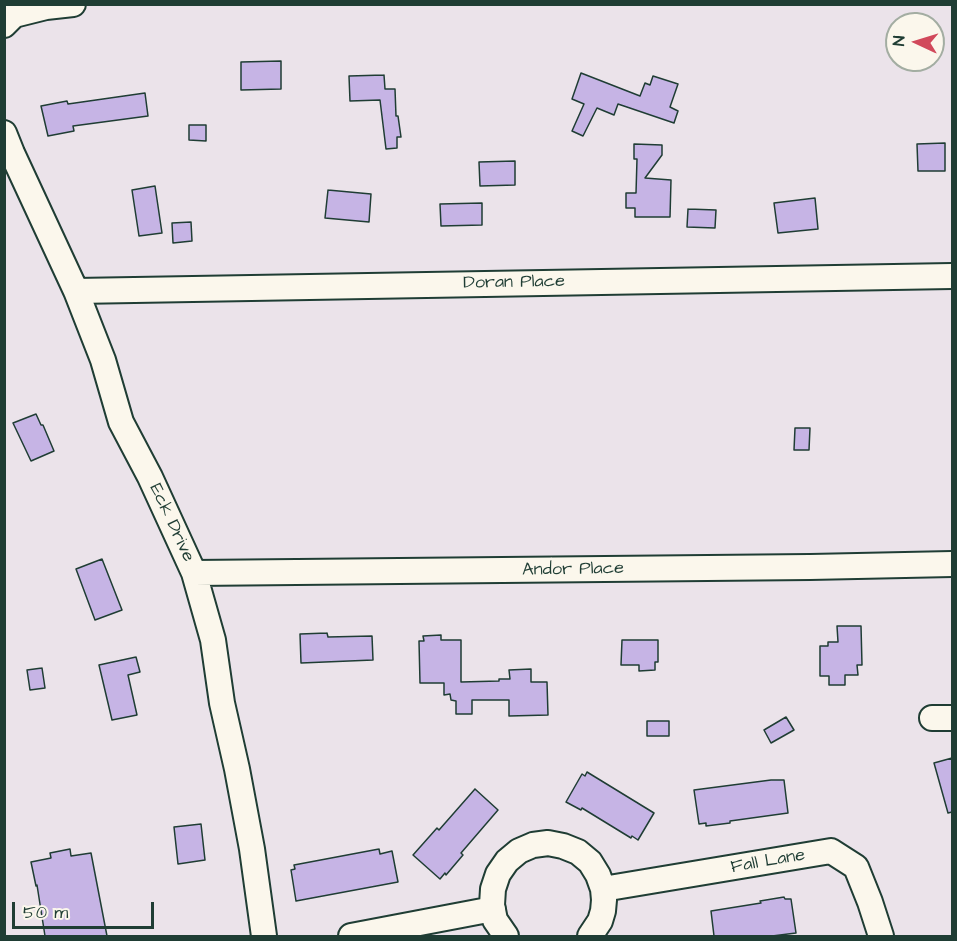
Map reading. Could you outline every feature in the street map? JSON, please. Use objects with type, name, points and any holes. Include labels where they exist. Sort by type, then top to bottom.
[{"type":"street","points":[[4,25],[14,15],[46,7],[73,4]]},
{"type":"street","name":"Eck Drive","points":[[4,133],[76,291],[103,360],[121,422],[150,477],[194,573],[213,640],[222,703],[250,838],[264,936]]},
{"type":"street","name":"Doran Place","points":[[76,291],[952,276]]},
{"type":"street","name":"Andor Place","points":[[194,573],[952,564]]},
{"type":"street","points":[[506,936],[495,920],[492,905],[493,889],[498,874],[507,861],[519,851],[533,845],[548,843],[578,852],[590,862],[598,875],[603,889],[603,911],[600,921],[590,936]]},
{"type":"street","name":"Fall Lane","points":[[603,889],[831,851],[856,867],[881,936]]},
{"type":"street","points":[[351,936],[493,909]]},
{"type":"building","points":[[281,61],[281,89],[241,90],[241,62]]},
{"type":"building","points":[[581,73],[640,96],[645,83],[650,85],[653,76],[678,84],[670,107],[678,111],[674,123],[618,104],[614,115],[597,108],[583,136],[572,131],[584,104],[572,99]]},
{"type":"building","points":[[384,75],[385,89],[395,89],[396,116],[398,116],[401,137],[397,137],[397,148],[386,149],[380,100],[350,101],[349,76]]},
{"type":"building","points":[[145,93],[148,116],[73,126],[74,131],[48,136],[41,106]]},
{"type":"building","points":[[189,125],[206,125],[206,141],[189,140]]},
{"type":"building","points":[[945,143],[945,171],[918,171],[917,144]]},
{"type":"building","points":[[634,144],[662,145],[662,155],[645,178],[671,180],[670,217],[635,217],[635,208],[626,208],[626,193],[636,193],[637,159],[634,159]]},
{"type":"building","points":[[515,161],[515,185],[480,186],[479,162]]},
{"type":"building","points":[[155,186],[162,233],[139,236],[132,190]]},
{"type":"building","points":[[328,190],[371,194],[369,222],[325,218]]},
{"type":"building","points":[[815,198],[818,229],[778,233],[774,203]]},
{"type":"building","points":[[482,203],[482,225],[441,226],[440,204]]},
{"type":"building","points":[[688,209],[716,210],[715,228],[687,227]]},
{"type":"building","points":[[191,222],[192,241],[173,243],[172,223]]},
{"type":"building","points":[[36,414],[54,451],[31,461],[13,423]]},
{"type":"building","points":[[795,428],[810,428],[809,450],[794,450]]},
{"type":"building","points":[[102,559],[122,610],[95,620],[76,569]]},
{"type":"building","points":[[837,626],[861,626],[862,665],[857,665],[858,675],[845,675],[845,685],[829,685],[829,676],[820,676],[820,646],[828,646],[828,642],[838,642]]},
{"type":"building","points":[[327,633],[328,637],[372,636],[373,660],[301,663],[300,634]]},
{"type":"building","points":[[441,635],[441,640],[461,640],[461,682],[510,679],[509,670],[531,669],[531,682],[547,682],[548,715],[509,716],[509,700],[472,700],[472,714],[456,714],[456,701],[451,700],[450,694],[444,695],[444,683],[420,683],[419,641],[424,641],[423,636]]},
{"type":"building","points":[[622,640],[658,640],[658,662],[655,662],[655,670],[639,671],[639,665],[621,665]]},
{"type":"building","points":[[136,657],[140,672],[128,675],[137,715],[112,720],[99,665]]},
{"type":"building","points":[[42,668],[45,688],[30,690],[27,670]]},
{"type":"building","points":[[786,717],[794,730],[771,743],[764,730]]},
{"type":"building","points":[[647,721],[669,721],[669,736],[647,736]]},
{"type":"building","points":[[952,758],[952,812],[948,813],[934,763]]},
{"type":"building","points":[[587,772],[654,813],[638,840],[582,808],[581,810],[566,802],[582,774],[585,776]]},
{"type":"building","points":[[784,780],[788,813],[706,826],[706,823],[699,824],[694,790]]},
{"type":"building","points":[[475,789],[498,810],[461,853],[463,855],[440,879],[413,855],[437,828],[439,830]]},
{"type":"building","points":[[201,824],[205,860],[178,864],[174,827]]},
{"type":"building","points":[[70,849],[71,856],[91,853],[107,936],[45,936],[31,862],[51,858],[50,853]]},
{"type":"building","points":[[379,849],[380,854],[392,851],[398,882],[296,901],[291,870],[295,869],[294,865]]},
{"type":"building","points":[[784,897],[791,899],[796,933],[772,936],[714,936],[711,911]]}]
